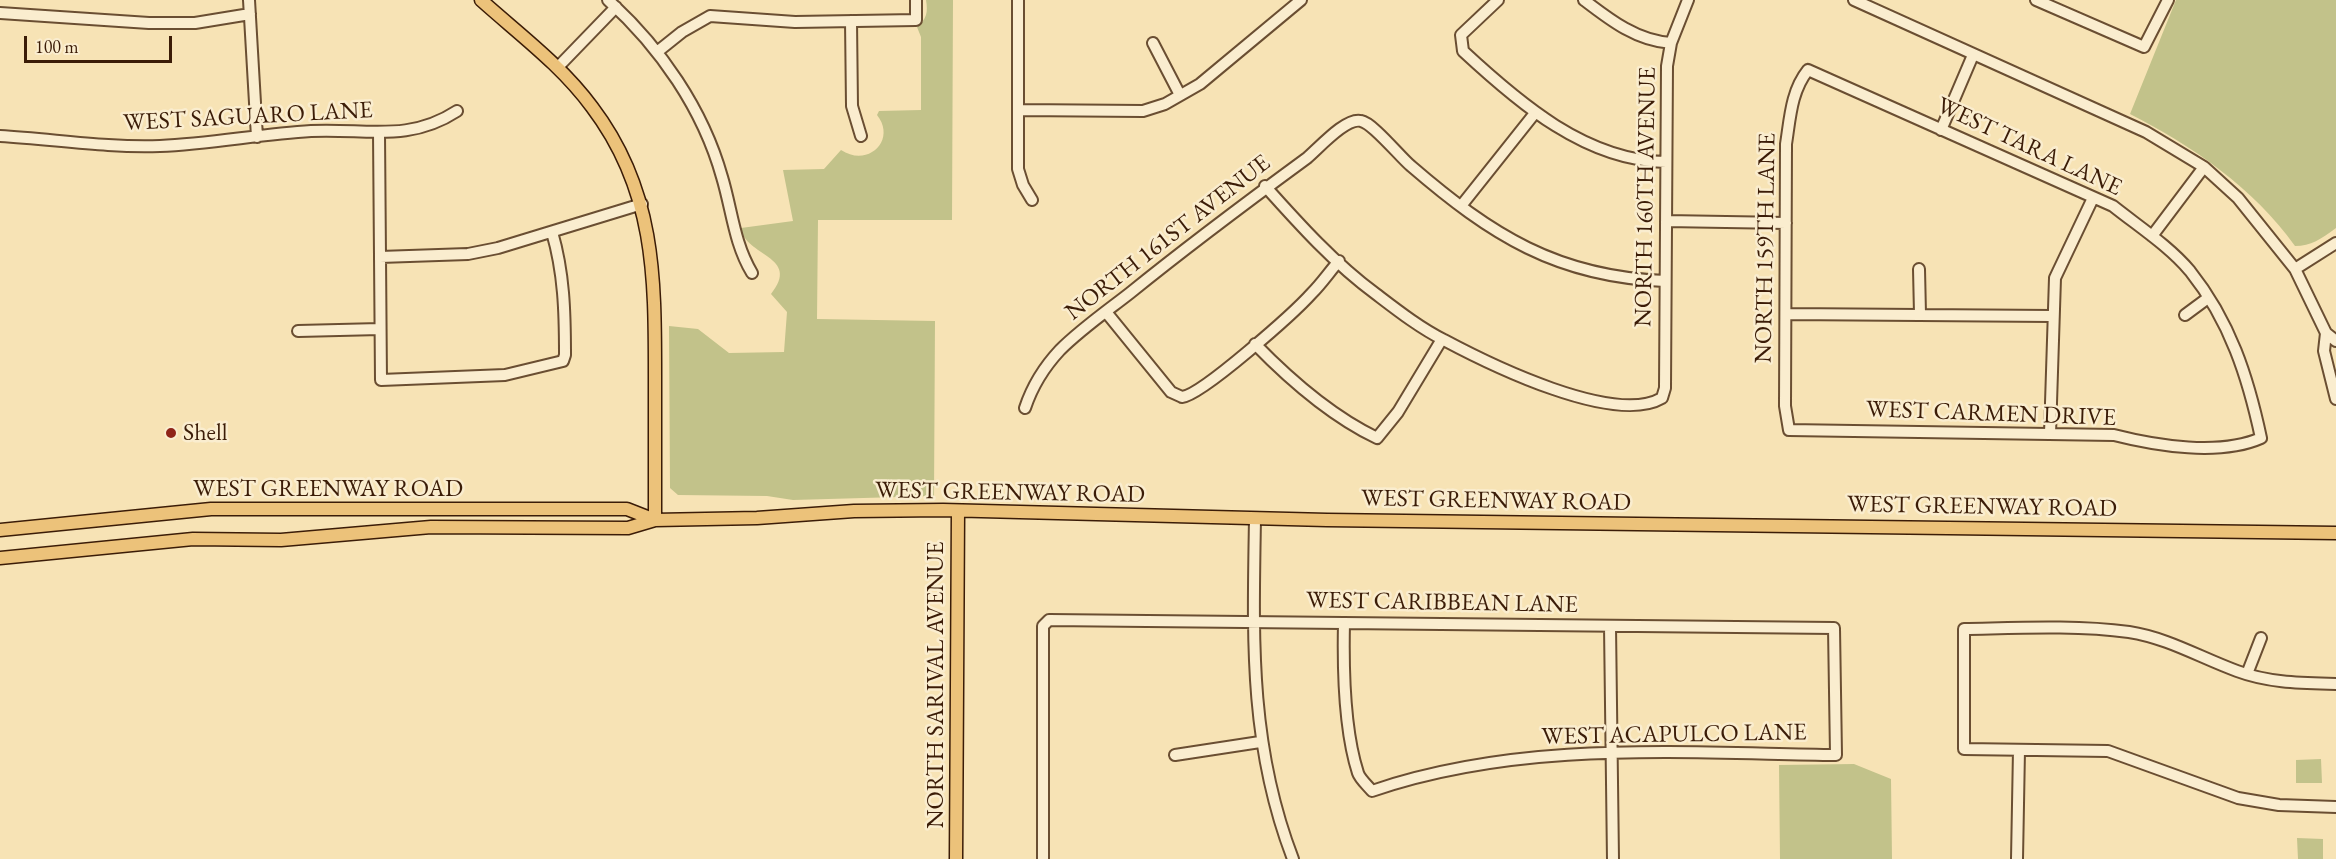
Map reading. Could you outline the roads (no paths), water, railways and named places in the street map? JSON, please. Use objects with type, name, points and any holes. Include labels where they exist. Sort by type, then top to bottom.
[{"type":"main road","points":[[481,0],[558,67],[603,122],[629,169],[642,204],[649,234],[655,287],[655,520]]},
{"type":"main road","name":"WEST GREENWAY ROAD","points":[[0,530],[211,509],[627,509],[655,520]]},
{"type":"main road","name":"WEST GREENWAY ROAD","points":[[0,558],[193,539],[281,540],[431,527],[628,528],[655,520],[757,518],[854,511],[958,511],[1254,519],[2336,532]]},
{"type":"main road","name":"NORTH SARIVAL AVENUE","points":[[956,859],[958,511]]},
{"type":"street","points":[[249,0],[257,137]]},
{"type":"street","points":[[657,52],[681,32],[710,16],[795,22],[916,20],[916,0]]},
{"type":"street","points":[[1018,0],[1018,169],[1023,185],[1032,200]]},
{"type":"street","points":[[1017,110],[1143,111],[1165,104],[1226,63],[1301,0]]},
{"type":"street","points":[[1498,0],[1461,35],[1463,51],[1535,112],[1585,142],[1642,159],[1666,162]]},
{"type":"street","points":[[1584,0],[1632,32],[1654,42],[1671,43]]},
{"type":"street","name":"NORTH 160TH AVENUE","points":[[1442,339],[1562,394],[1612,404],[1652,404],[1662,398],[1665,388],[1667,66],[1671,43],[1688,0]]},
{"type":"street","points":[[1854,0],[1871,3],[1972,55],[2146,132],[2204,167],[2243,204],[2295,268],[2336,341]]},
{"type":"street","points":[[2036,0],[2144,46],[2168,0]]},
{"type":"street","points":[[558,67],[612,4],[657,52],[686,92],[706,134],[722,176],[742,256],[752,273]]},
{"type":"street","points":[[0,13],[148,23],[195,23],[250,14]]},
{"type":"street","points":[[850,21],[852,106],[861,136]]},
{"type":"street","points":[[1153,43],[1180,95]]},
{"type":"street","points":[[1941,130],[1972,55]]},
{"type":"street","name":"WEST TARA LANE","points":[[1808,70],[2113,206],[2152,236],[2189,270],[2208,298],[2241,358],[2261,438]]},
{"type":"street","name":"NORTH 159TH LANE","points":[[1789,430],[1785,406],[1786,144],[1791,108],[1799,81],[1808,70]]},
{"type":"street","name":"WEST SAGUARO LANE","points":[[0,135],[158,146],[313,131],[405,131],[438,123],[457,111]]},
{"type":"street","points":[[1535,112],[1461,207],[1497,233],[1537,254],[1589,272],[1665,281]]},
{"type":"street","name":"NORTH 161ST AVENUE","points":[[1024,408],[1037,381],[1056,354],[1265,186],[1308,156],[1347,124],[1357,120],[1369,124],[1398,154],[1461,207]]},
{"type":"street","points":[[379,132],[381,380],[505,375],[563,360],[566,355],[564,286],[561,262],[552,232]]},
{"type":"street","points":[[2152,236],[2204,167]]},
{"type":"street","points":[[1255,344],[1296,383],[1358,429],[1377,438],[1398,412],[1442,339],[1374,293],[1297,222],[1265,186]]},
{"type":"street","points":[[2050,434],[2055,278],[2093,198]]},
{"type":"street","points":[[380,256],[468,254],[552,232],[642,204]]},
{"type":"street","points":[[1666,221],[1786,224]]},
{"type":"street","points":[[2295,268],[2336,243]]},
{"type":"street","points":[[1106,312],[1181,402],[1255,344],[1311,294],[1339,261]]},
{"type":"street","points":[[1919,269],[1920,314]]},
{"type":"street","points":[[2185,315],[2208,298]]},
{"type":"street","points":[[1787,314],[2052,316]]},
{"type":"street","points":[[298,331],[380,329]]},
{"type":"street","points":[[2331,331],[2324,351],[2336,399]]},
{"type":"street","name":"WEST CARMEN DRIVE","points":[[1789,430],[2114,435],[2155,446],[2246,445],[2261,438]]},
{"type":"street","points":[[1254,519],[1253,621],[1255,693],[1260,742],[1271,794],[1289,858]]},
{"type":"street","name":"WEST CARIBBEAN LANE","points":[[1043,859],[1043,626],[1049,620],[1834,628],[1836,754]]},
{"type":"street","name":"WEST ACAPULCO LANE","points":[[1344,624],[1345,686],[1349,720],[1359,775],[1372,791],[1408,779],[1506,760],[1613,752],[1836,754]]},
{"type":"street","points":[[1610,626],[1613,859]]},
{"type":"street","points":[[2336,684],[2274,681],[2247,674],[2177,645],[2130,632],[2030,628],[1964,629],[1964,749],[2108,752],[2238,798],[2279,805],[2336,807]]},
{"type":"street","points":[[2247,674],[2261,638]]},
{"type":"street","points":[[1175,754],[1260,742]]},
{"type":"street","points":[[2017,859],[2019,750]]},
{"type":"place","name":"Shell","points":[[171,433]]}]
